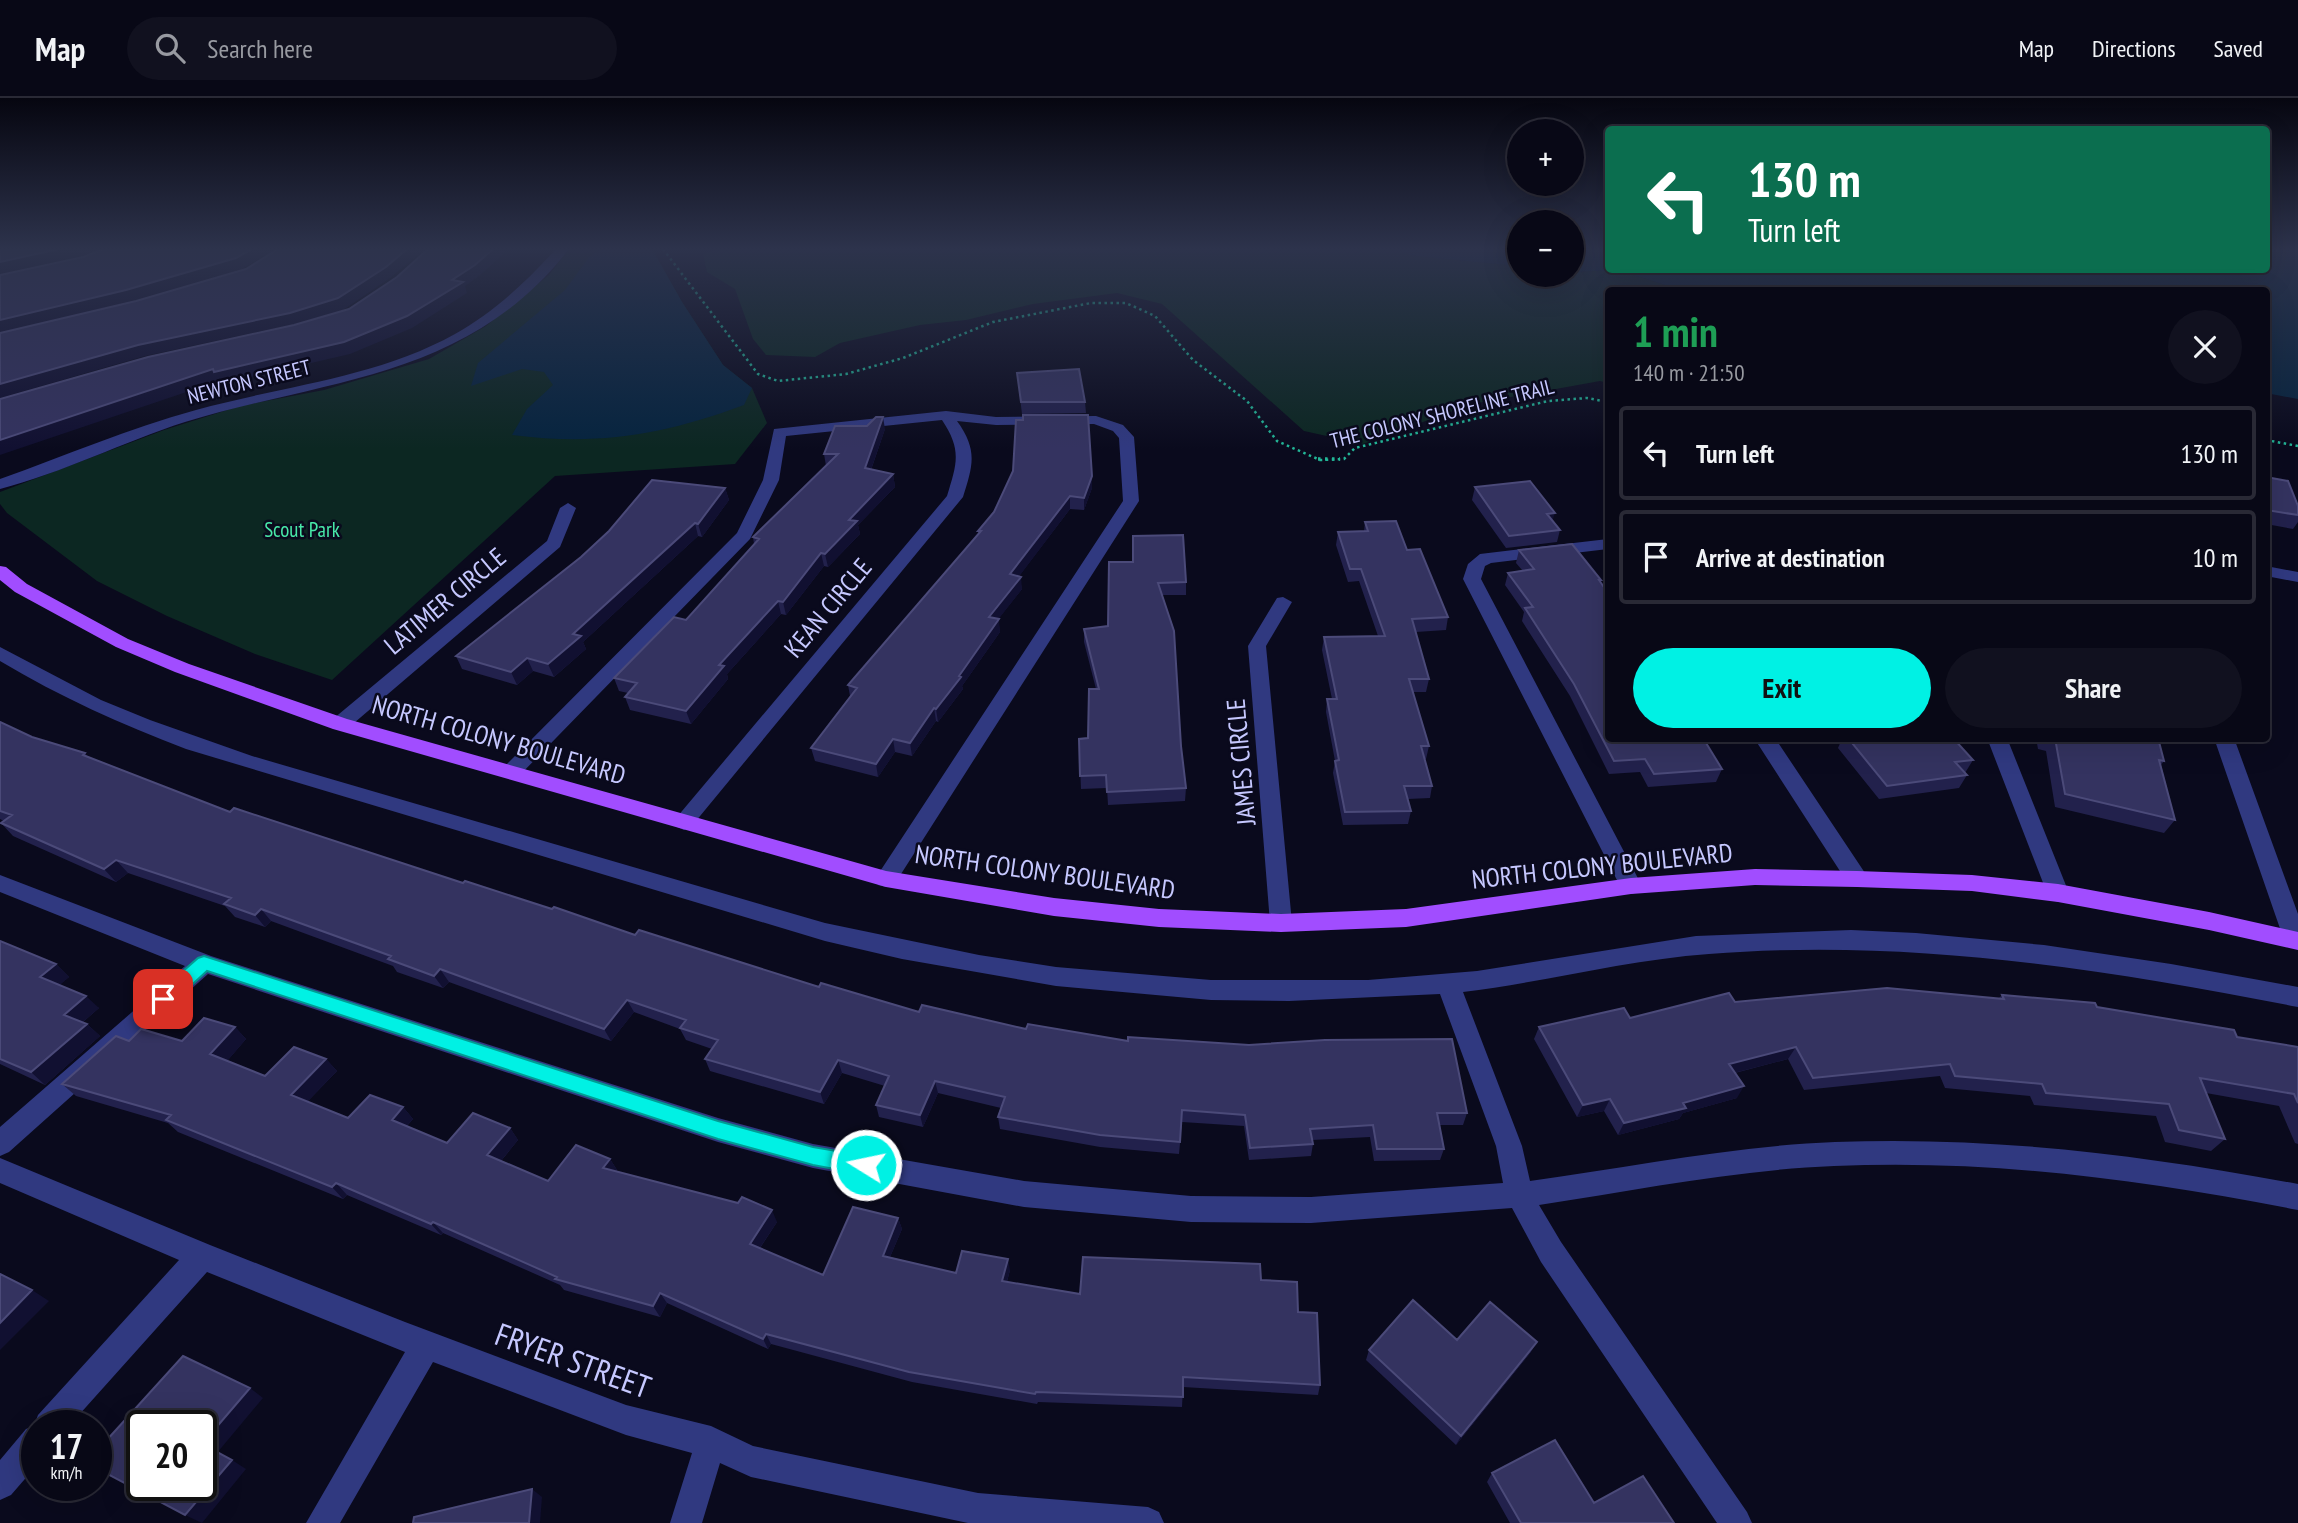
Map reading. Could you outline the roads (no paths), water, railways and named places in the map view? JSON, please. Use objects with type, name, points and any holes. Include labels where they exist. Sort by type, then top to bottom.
[{"type":"main road","name":"NORTH COLONY BOULEVARD","points":[[0,571],[21,588],[122,643],[182,668],[340,724],[886,879],[1054,907],[1159,918],[1281,923],[1406,918],[1630,886],[1755,877],[1857,879],[1972,883],[2058,893],[2209,921],[2297,941]]},
{"type":"street","name":"NEWTON STREET","points":[[0,484],[226,406],[368,374],[457,338],[491,316]]},
{"type":"street","points":[[511,772],[744,536],[771,480],[779,432],[946,415],[996,421],[1096,420],[1118,428],[1126,438],[1131,501],[886,879]]},
{"type":"street","name":"KEAN CIRCLE","points":[[684,822],[955,498],[966,459],[963,438],[946,415]]},
{"type":"street","name":"LATIMER CIRCLE","points":[[340,724],[554,543],[568,508]]},
{"type":"street","points":[[1605,544],[1486,558],[1477,564],[1472,579],[1630,886]]},
{"type":"street","points":[[2270,572],[2298,577]]},
{"type":"street","name":"JAMES CIRCLE","points":[[1281,923],[1257,646],[1283,602]]},
{"type":"street","points":[[0,653],[26,670],[81,698],[150,728],[256,765],[825,932],[889,948],[1027,974],[1151,988],[1273,993],[1448,984],[1688,947],[1789,940],[1904,942],[2070,956],[2167,971],[2298,997]]},
{"type":"street","points":[[1767,742],[1857,879]]},
{"type":"street","points":[[1999,742],[2058,893]]},
{"type":"street","points":[[2225,742],[2297,941]]},
{"type":"street","points":[[0,883],[204,963],[718,1130],[813,1156],[1024,1194],[1191,1209],[1311,1210],[1519,1195],[1734,1164],[1831,1154],[1903,1152],[2049,1158],[2187,1176],[2298,1197]]},
{"type":"street","points":[[0,1144],[204,963]]},
{"type":"street","points":[[1448,984],[1509,1146],[1519,1195],[1550,1252],[1736,1523]]},
{"type":"street","name":"FRYER STREET","points":[[0,1170],[202,1256],[426,1345],[626,1420],[711,1442],[751,1461],[978,1509],[1147,1523]]},
{"type":"street","points":[[63,1410],[202,1256]]},
{"type":"street","points":[[322,1523],[426,1345]]},
{"type":"street","points":[[686,1523],[711,1442]]},
{"type":"street","points":[[0,1484],[21,1459]]},
{"type":"water","points":[[535,316],[691,316],[723,365],[752,388],[744,405],[658,431],[602,438],[543,438],[512,435],[527,409],[553,385],[544,372],[522,369],[471,386],[478,363]]},
{"type":"water","points":[[2270,316],[2298,316],[2298,399],[2270,394]]},
{"type":"park label","name":"Scout Park","points":[[302,530]]}]
